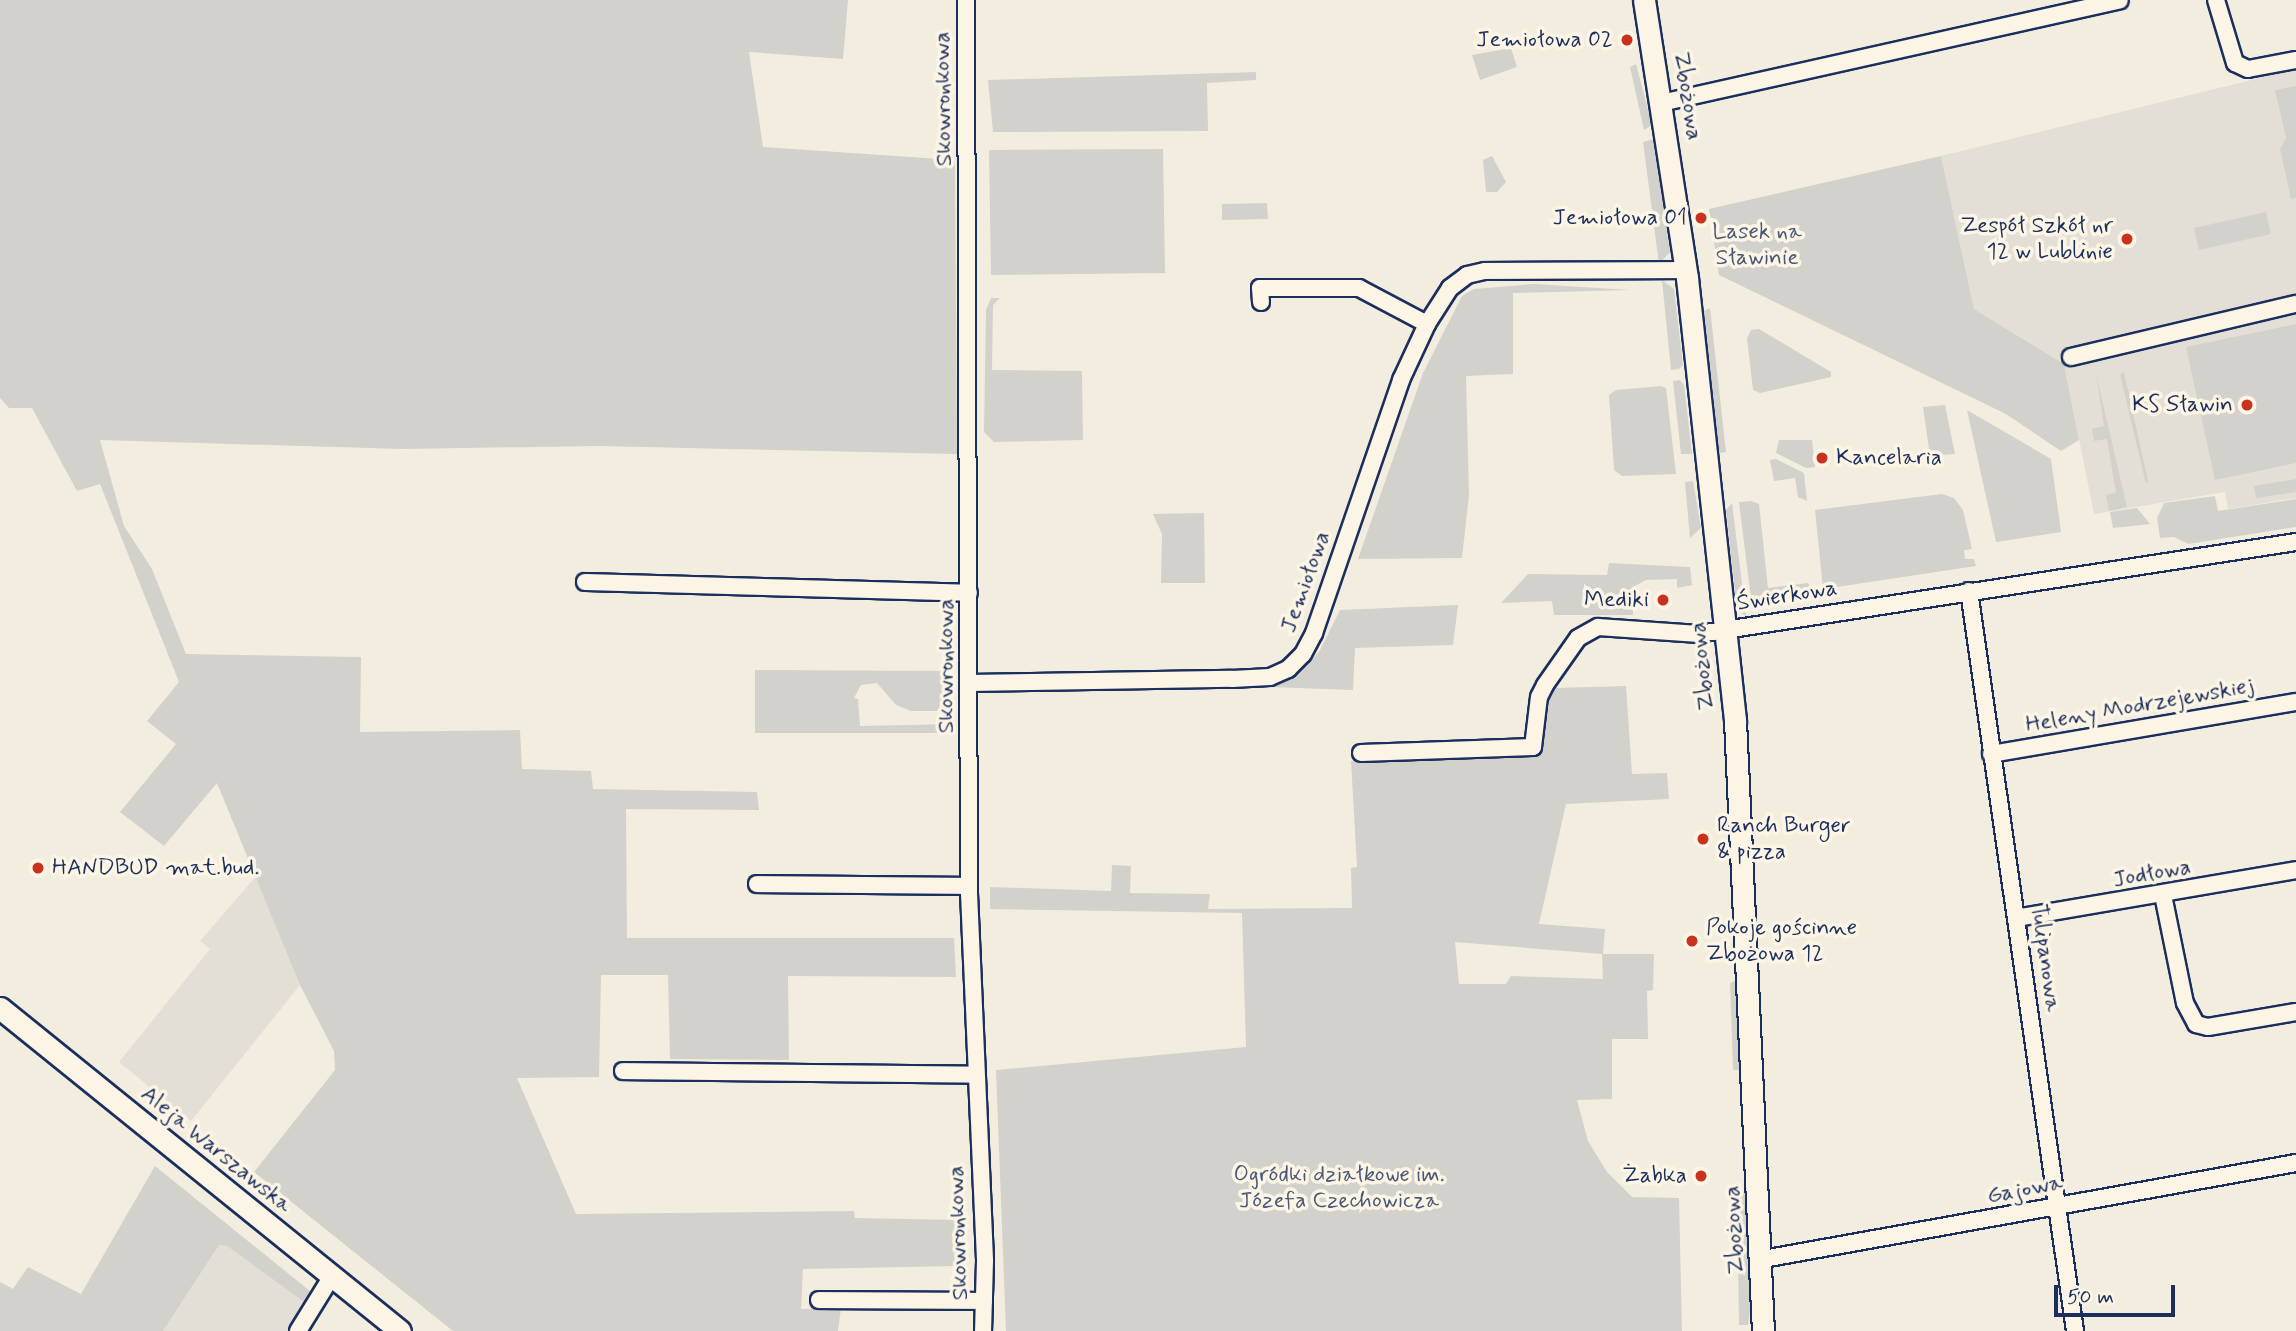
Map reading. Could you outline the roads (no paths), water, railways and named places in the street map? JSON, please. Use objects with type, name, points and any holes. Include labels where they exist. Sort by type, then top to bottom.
[{"type":"street","name":"Skowronkowa","points":[[966,0],[969,886],[983,1331]]},
{"type":"street","name":"Zbożowa","points":[[1644,0],[1686,270],[1738,749],[1763,1259],[1763,1331]]},
{"type":"street","points":[[1661,103],[2120,0]]},
{"type":"street","points":[[2216,0],[2235,63],[2248,69],[2296,60]]},
{"type":"street","name":"Jemiołowa","points":[[969,683],[1233,679],[1270,677],[1288,669],[1303,654],[1314,633],[1401,380],[1427,324],[1450,288],[1476,272],[1686,270]]},
{"type":"street","points":[[1261,302],[1260,288],[1359,288],[1427,324]]},
{"type":"street","points":[[2071,358],[2296,304]]},
{"type":"street","name":"Świerkowa","points":[[1362,753],[1533,747],[1539,697],[1562,656],[1588,632],[1612,626],[1699,634],[2296,542]]},
{"type":"street","points":[[585,582],[969,593]]},
{"type":"street","name":"Tulipanowa","points":[[1969,591],[2075,1331]]},
{"type":"street","name":"Heleny Modrzejewskiej","points":[[1991,754],[2296,702]]},
{"type":"street","name":"Jodłowa","points":[[2016,918],[2163,895],[2296,870]]},
{"type":"street","points":[[757,884],[969,886]]},
{"type":"street","points":[[2163,895],[2185,1003],[2196,1024],[2208,1027],[2296,1012]]},
{"type":"street","name":"Aleja Warszawska","points":[[0,1008],[401,1331]]},
{"type":"street","points":[[623,1071],[976,1075]]},
{"type":"street","name":"Gajowa","points":[[1763,1259],[2296,1163]]},
{"type":"street","points":[[298,1331],[332,1276]]},
{"type":"street","points":[[819,1300],[984,1301]]},
{"type":"place","name":"Jemiołowa 02","points":[[1627,40]]},
{"type":"place","name":"Jemiołowa 01","points":[[1701,218]]},
{"type":"place","name":"Zespół Szkół nr 12 w Lublinie","points":[[2127,239]]},
{"type":"place","name":"KS Sławin","points":[[2247,405]]},
{"type":"place","name":"Kancelaria","points":[[1822,458]]},
{"type":"place","name":"Mediki","points":[[1663,600]]},
{"type":"place","name":"Ranch Burger & pizza","points":[[1703,839]]},
{"type":"place","name":"HANDBUD mat.bud.","points":[[38,868]]},
{"type":"place","name":"Pokoje gościnne Zbożowa 12","points":[[1692,941]]},
{"type":"place","name":"Żabka","points":[[1701,1176]]},
{"type":"park label","name":"Lasek na Sławinie","points":[[1757,245]]},
{"type":"park label","name":"Ogródki działkowe im. Józefa Czechowicza","points":[[1339,1188]]}]
